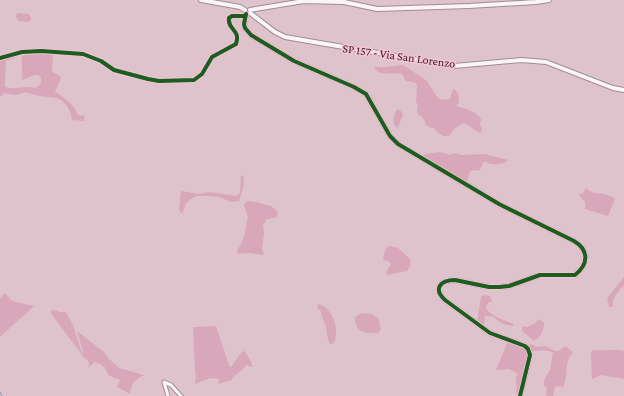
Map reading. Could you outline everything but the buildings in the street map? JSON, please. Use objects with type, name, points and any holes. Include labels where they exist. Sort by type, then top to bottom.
[{"type":"street","name":"SP 157 - Via San Lorenzo","points":[[201,0],[240,7],[285,38],[454,66],[521,60],[546,62],[613,88],[624,90]]},
{"type":"street","points":[[0,58],[22,52],[42,51],[83,54],[101,61],[114,70],[148,79],[159,81],[194,80],[202,74],[212,57],[236,44],[238,38],[237,35],[229,25],[229,18],[232,16],[304,1],[344,1],[377,9],[484,5],[549,0]]},
{"type":"street","points":[[247,13],[245,28],[251,35],[294,61],[354,87],[366,94],[388,131],[398,144],[499,204],[574,240],[584,249],[584,266],[575,276],[540,275],[509,286],[499,287],[489,287],[450,280],[442,283],[438,290],[445,300],[484,328],[494,334],[525,346],[528,349],[530,355],[520,396]]},
{"type":"street","points":[[168,396],[164,382],[171,385],[181,396]]},
{"type":"shaded area","points":[[17,13],[28,14],[31,17],[31,20],[29,22],[19,21],[16,17]]},
{"type":"shaded area","points":[[40,52],[50,53],[53,55],[52,72],[59,75],[61,78],[55,92],[62,96],[74,108],[78,115],[85,116],[85,121],[72,120],[67,106],[57,98],[39,96],[25,92],[16,95],[4,93],[0,97],[0,58],[20,53],[15,58],[6,61],[5,87],[35,88],[41,83],[39,75],[34,75],[22,80],[22,56]]},
{"type":"shaded area","points":[[402,65],[427,81],[435,94],[441,100],[450,99],[453,89],[458,92],[459,102],[456,106],[470,110],[479,116],[481,119],[481,133],[463,123],[454,129],[449,136],[443,136],[435,130],[435,128],[430,128],[426,125],[422,117],[418,115],[416,83],[406,81],[402,74],[382,73],[374,67]]},
{"type":"shaded area","points":[[397,109],[403,114],[398,128],[395,126],[394,122],[394,115]]},
{"type":"shaded area","points":[[440,152],[451,155],[454,153],[462,155],[485,154],[508,160],[503,163],[496,164],[484,161],[480,170],[470,171],[467,181],[471,184],[469,185],[422,157],[425,154]]},
{"type":"shaded area","points":[[241,175],[244,177],[243,188],[239,201],[231,202],[219,197],[197,196],[186,203],[183,212],[181,213],[179,209],[181,191],[199,194],[209,192],[237,196],[240,193]]},
{"type":"shaded area","points":[[586,188],[592,192],[608,195],[615,199],[608,216],[585,209],[585,202],[579,195],[580,193],[583,194]]},
{"type":"shaded area","points":[[249,201],[271,206],[278,212],[277,217],[267,219],[263,225],[264,232],[262,249],[264,255],[248,253],[238,254],[237,251],[243,240],[248,217],[244,205]]},
{"type":"shaded area","points":[[389,246],[398,248],[410,259],[411,265],[407,271],[387,275],[386,272],[391,264],[388,261],[383,260],[385,250]]},
{"type":"shaded area","points":[[624,277],[624,286],[616,294],[612,307],[609,307],[607,298]]},
{"type":"shaded area","points":[[5,293],[12,301],[34,306],[0,337],[0,298]]},
{"type":"shaded area","points":[[484,295],[490,296],[492,301],[488,303],[486,308],[488,311],[498,318],[514,324],[513,326],[503,324],[495,318],[489,316],[485,316],[484,326],[477,322],[481,297]]},
{"type":"shaded area","points":[[318,304],[328,310],[334,321],[336,333],[333,344],[330,344],[329,342],[321,311],[317,308]]},
{"type":"shaded area","points":[[55,310],[66,312],[73,325],[84,355],[77,331],[104,352],[119,368],[144,375],[134,382],[130,394],[117,387],[120,380],[108,375],[102,365],[95,362],[88,368],[89,363],[85,356],[86,360],[50,311]]},
{"type":"shaded area","points":[[362,313],[372,314],[378,318],[381,329],[378,333],[369,333],[359,329],[355,322],[355,317]]},
{"type":"shaded area","points":[[539,319],[544,323],[542,333],[534,341],[522,331],[522,327],[534,324]]},
{"type":"shaded area","points":[[216,326],[230,368],[238,356],[245,351],[253,366],[251,367],[246,365],[232,378],[232,380],[218,384],[219,379],[210,378],[195,384],[196,375],[193,327]]},
{"type":"shaded area","points":[[508,341],[523,347],[526,350],[528,359],[521,382],[519,381],[521,384],[518,393],[516,393],[517,374],[519,379],[517,373],[509,369],[496,370]]},
{"type":"shaded area","points":[[531,344],[538,347],[546,346],[556,351],[565,346],[573,352],[568,361],[565,383],[563,387],[555,387],[553,396],[546,396],[547,389],[544,385],[544,381],[550,370],[553,353],[543,350],[531,352],[527,346]]},
{"type":"shaded area","points":[[592,351],[624,351],[624,379],[601,375],[592,379],[591,354]]},
{"type":"waterway","points":[[0,392],[2,396]]},
{"type":"cycle path","points":[[246,14],[244,24],[245,28],[251,35],[294,61],[354,87],[366,94],[390,136],[398,144],[499,204],[574,241],[585,253],[585,262],[580,271],[575,275],[540,275],[509,286],[499,287],[489,287],[455,280],[442,283],[440,286],[439,292],[445,300],[490,333],[525,346],[528,349],[530,355],[520,396]]},
{"type":"cycle path","points":[[0,58],[22,52],[41,51],[83,54],[101,61],[114,70],[148,79],[159,81],[194,80],[202,74],[212,57],[236,44],[237,35],[230,25],[229,18],[232,16],[245,16]]}]
